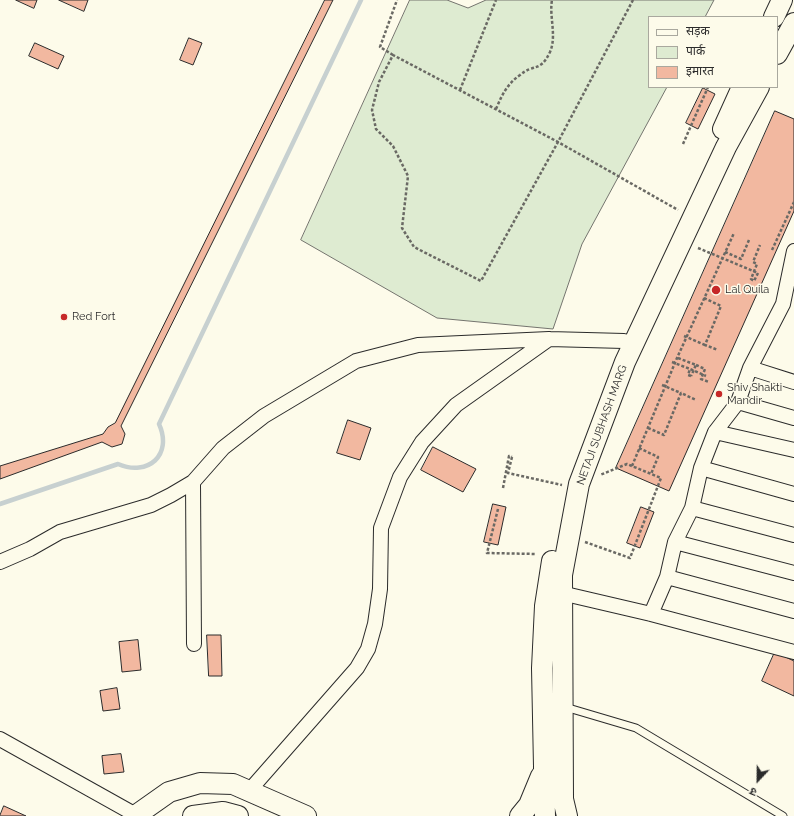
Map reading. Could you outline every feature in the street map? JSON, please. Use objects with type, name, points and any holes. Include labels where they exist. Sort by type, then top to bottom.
[{"type":"main road","points":[[774,16],[782,0]]},
{"type":"main road","points":[[778,52],[794,23]]},
{"type":"main road","name":"NETAJI SUBHASH MARG","points":[[545,816],[542,668],[545,606],[552,554],[574,485],[624,341],[742,88]]},
{"type":"main road","name":"NETAJI SUBHASH MARG","points":[[567,810],[561,706],[561,593],[574,485],[625,362],[681,241],[726,147],[758,88]]},
{"type":"main road","points":[[520,816],[529,805],[544,770]]},
{"type":"main road","points":[[135,816],[169,792],[200,784],[233,784],[306,816]]},
{"type":"main road","points":[[193,816],[223,812],[238,816]]},
{"type":"street","points":[[651,614],[667,577],[675,542],[692,508],[701,468],[716,432],[738,402],[750,368],[783,304],[794,252]]},
{"type":"street","points":[[0,562],[30,549],[60,532],[151,505],[194,482],[223,448],[264,416],[310,387],[356,361],[418,345],[549,339],[624,341]]},
{"type":"street","points":[[249,791],[357,668],[368,649],[375,624],[380,589],[381,528],[400,477],[422,442],[456,405],[549,339]]},
{"type":"street","points":[[750,368],[794,382]]},
{"type":"street","points":[[738,402],[794,418]]},
{"type":"street","points":[[716,432],[794,450]]},
{"type":"street","points":[[701,468],[794,494]]},
{"type":"street","points":[[194,482],[194,644]]},
{"type":"street","points":[[692,508],[794,535]]},
{"type":"street","points":[[675,542],[794,573]]},
{"type":"street","points":[[667,577],[794,610]]},
{"type":"street","points":[[561,593],[651,614],[794,652]]},
{"type":"street","points":[[0,739],[135,816]]},
{"type":"lane","points":[[561,706],[636,728],[783,816]]},
{"type":"path","points":[[397,0],[380,47],[558,142],[683,213]]},
{"type":"path","points":[[460,90],[496,0]]},
{"type":"path","points":[[496,109],[506,88],[521,73],[543,65],[551,50],[552,28],[550,10],[552,0]]},
{"type":"path","points":[[393,55],[379,82],[372,110],[376,129],[393,146],[408,176],[402,228],[414,247],[482,281],[633,0]]},
{"type":"path","points":[[683,144],[708,88]]},
{"type":"path","points":[[772,250],[794,202]]},
{"type":"path","points":[[632,466],[704,298],[734,233]]},
{"type":"path","points":[[725,252],[741,259],[749,240]]},
{"type":"path","points":[[681,241],[723,258],[744,267],[751,270],[758,273],[754,281],[751,279],[753,274],[755,269],[758,264],[753,262],[760,245]]},
{"type":"path","points":[[704,298],[722,306],[704,345]]},
{"type":"path","points":[[684,336],[718,350]]},
{"type":"path","points":[[678,358],[705,369],[701,379],[709,382]]},
{"type":"path","points":[[672,362],[706,376]]},
{"type":"path","points":[[690,369],[688,375],[691,376],[696,365]]},
{"type":"path","points":[[662,385],[696,400]]},
{"type":"path","points":[[648,428],[664,435],[681,393]]},
{"type":"path","points":[[639,448],[658,457],[651,474]]},
{"type":"path","points":[[503,488],[509,456],[512,457],[508,473],[574,485],[627,464],[661,478],[630,558],[569,536]]},
{"type":"path","points":[[498,510],[487,553],[552,554]]},
{"type":"green space","points":[[410,0],[447,0],[468,8],[486,0],[714,0],[706,16],[648,16],[648,88],[666,88],[582,244],[553,329],[437,318],[301,240]]},
{"type":"building","points":[[16,0],[37,0],[34,8]]},
{"type":"building","points":[[59,0],[88,0],[84,11]]},
{"type":"building","points":[[325,0],[333,0],[121,426],[125,434],[122,444],[112,447],[102,442],[0,479],[0,466],[103,434],[108,427],[115,423]]},
{"type":"building","points":[[189,38],[202,43],[193,65],[180,60]]},
{"type":"building","points":[[35,43],[64,56],[58,69],[29,56]]},
{"type":"building","points":[[703,88],[715,94],[698,129],[686,123]]},
{"type":"building","points":[[775,111],[794,119],[794,211],[669,491],[616,468]]},
{"type":"building","points":[[348,420],[371,428],[360,460],[337,453]]},
{"type":"building","points":[[433,447],[476,469],[463,492],[421,470]]},
{"type":"building","points":[[493,504],[506,507],[498,545],[484,542]]},
{"type":"building","points":[[641,507],[654,512],[640,548],[627,543]]},
{"type":"building","points":[[207,635],[221,635],[222,676],[209,676]]},
{"type":"building","points":[[138,640],[141,670],[122,672],[119,642]]},
{"type":"building","points":[[775,652],[794,661],[794,696],[762,681]]},
{"type":"building","points":[[117,688],[120,709],[103,711],[100,691]]},
{"type":"building","points":[[121,754],[124,772],[104,774],[102,756]]},
{"type":"building","points":[[4,806],[26,816],[0,816]]},
{"type":"waterway","points":[[0,504],[118,464],[139,468],[148,465],[160,454],[163,445],[159,424],[361,0]]},
{"type":"place","name":"Lal Quila","points":[[716,290]]},
{"type":"place","name":"Red Fort","points":[[64,317]]},
{"type":"place","name":"Shiv Shakti Mandir","points":[[719,394]]}]
